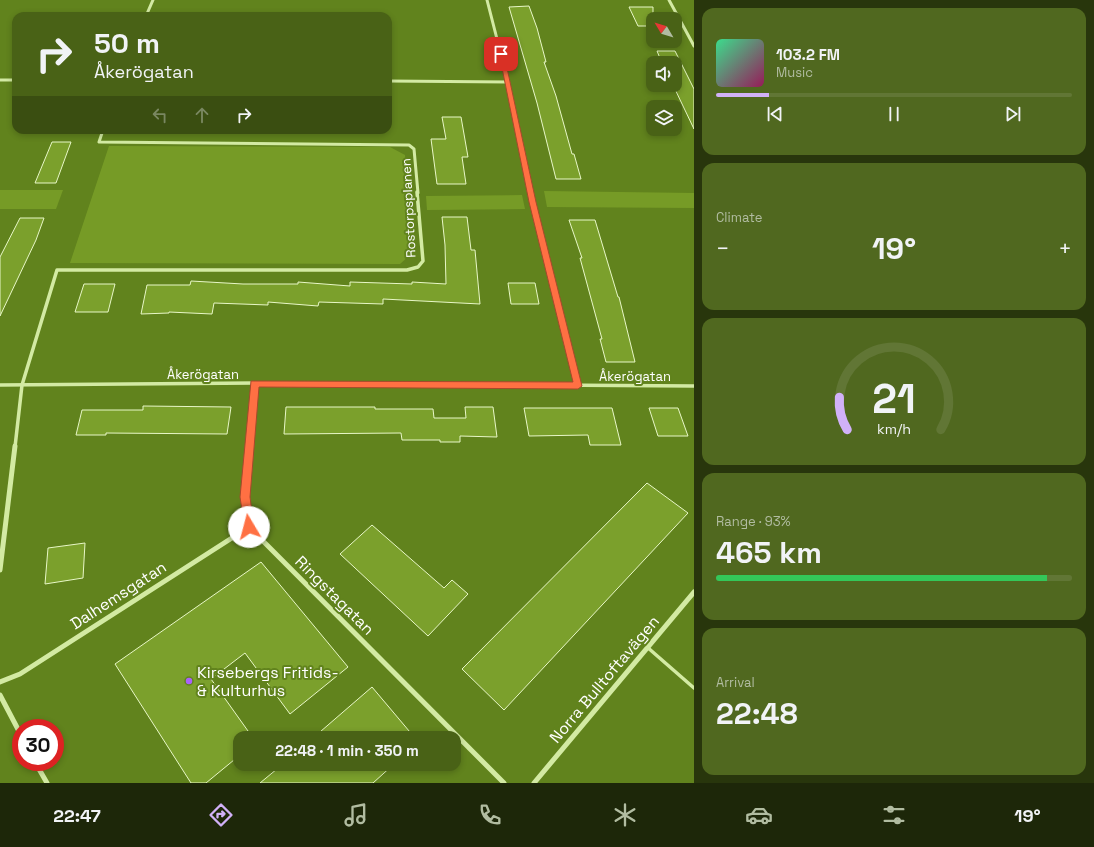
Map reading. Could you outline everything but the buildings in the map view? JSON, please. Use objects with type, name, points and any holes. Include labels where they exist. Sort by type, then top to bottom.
[{"type":"street","points":[[148,12],[153,0]]},
{"type":"street","points":[[487,0],[508,82],[533,202],[578,386]]},
{"type":"street","points":[[670,0],[694,46]]},
{"type":"street","points":[[0,80],[12,80]]},
{"type":"street","points":[[392,81],[508,82]]},
{"type":"street","name":"Rostorpsplanen","points":[[22,385],[57,270],[407,270],[418,268],[423,261],[414,149],[409,145],[99,142],[102,134]]},
{"type":"street","points":[[249,527],[245,497],[255,383]]},
{"type":"street","name":"Åkerögatan","points":[[0,385],[255,383],[694,386]]},
{"type":"street","points":[[0,570],[22,385]]},
{"type":"street","name":"Dalhemsgatan","points":[[0,682],[20,674],[249,527]]},
{"type":"street","name":"Ringstagatan","points":[[249,527],[504,783]]},
{"type":"street","name":"Norra Bulltoftavägen","points":[[535,783],[694,592]]},
{"type":"street","points":[[0,695],[13,719]]},
{"type":"street","points":[[40,771],[47,783]]},
{"type":"lane","points":[[647,647],[694,688]]},
{"type":"green space","points":[[109,146],[390,147],[405,155],[410,255],[400,264],[70,263]]},
{"type":"green space","points":[[0,190],[63,190],[56,209],[0,209]]},
{"type":"green space","points":[[544,191],[694,193],[694,208],[547,207]]},
{"type":"green space","points":[[522,195],[525,209],[427,210],[426,196]]},
{"type":"place","name":"Kirsebergs Fritids- & Kulturhus","points":[[189,681]]},
{"type":"route","points":[[249,527],[245,497],[255,383],[578,386],[533,202],[501,54]]}]
